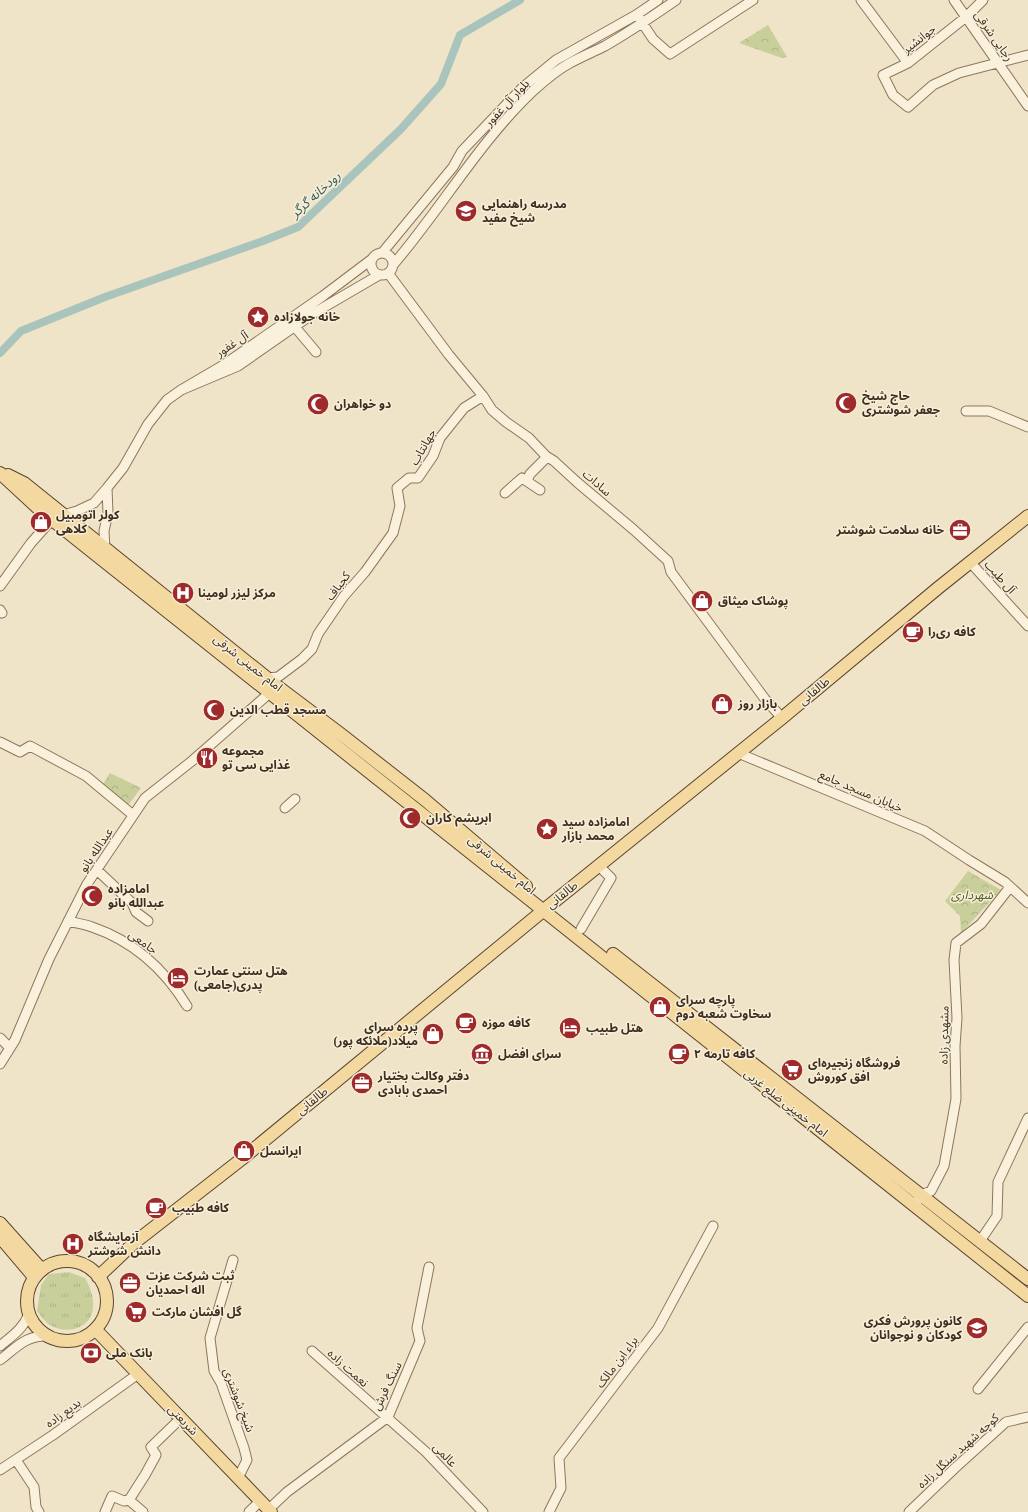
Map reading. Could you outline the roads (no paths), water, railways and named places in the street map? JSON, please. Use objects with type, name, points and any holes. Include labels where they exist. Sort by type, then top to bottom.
[{"type":"main road","name":"امام خمینی شرقی","points":[[0,472],[24,483],[59,518],[274,689],[342,735],[425,800],[547,908]]},
{"type":"main road","name":"طالقانی","points":[[98,1277],[134,1243],[243,1158],[1028,516]]},
{"type":"main road","name":"امام خمینی شرقی","points":[[59,518],[105,549],[267,678],[274,689]]},
{"type":"main road","name":"امام خمینی ضلع غربی","points":[[547,908],[581,929],[918,1200],[1028,1296]]},
{"type":"main road","name":"امام خمینی ضلع غربی","points":[[547,908],[918,1200],[980,1241],[1028,1279]]},
{"type":"main road","points":[[0,1223],[38,1273]]},
{"type":"main road","points":[[0,1237],[38,1273]]},
{"type":"main road","points":[[62,1261],[76,1262],[88,1267],[98,1277],[104,1287],[106,1298],[104,1315],[95,1329],[84,1336],[72,1340],[60,1340],[48,1336],[36,1327],[29,1314],[27,1299],[30,1285],[38,1273],[49,1265],[62,1261]]},
{"type":"main road","name":"شریعتی","points":[[95,1329],[270,1511]]},
{"type":"street","name":"بلوار آل غفور","points":[[382,253],[453,167],[462,151],[522,88],[556,60],[636,15],[658,0]]},
{"type":"street","name":"بلوار آل غفور","points":[[387,271],[412,243],[474,158],[534,90],[569,64],[642,24],[676,0]]},
{"type":"street","points":[[636,15],[653,39],[670,54],[752,0]]},
{"type":"street","points":[[861,0],[908,63]]},
{"type":"street","name":"رجایی شرقی","points":[[954,0],[1028,106]]},
{"type":"street","name":"جوانشیر","points":[[983,0],[966,17],[908,63],[883,76],[893,95],[908,107],[933,85],[959,73],[998,63]]},
{"type":"street","points":[[998,63],[1028,55]]},
{"type":"street","points":[[382,253],[388,255],[392,259],[387,271],[374,271],[371,266],[372,259],[376,255],[382,253]]},
{"type":"street","name":"آل غفور","points":[[59,518],[94,503],[123,468],[148,424],[167,400],[228,362],[323,296],[372,259]]},
{"type":"street","name":"آل غفور","points":[[181,390],[238,366],[314,313],[387,271]]},
{"type":"street","name":"سادات","points":[[387,271],[449,355],[483,396],[492,410],[529,438],[547,457],[554,461],[668,561],[671,572],[765,699],[782,718]]},
{"type":"street","points":[[295,327],[316,352]]},
{"type":"street","name":"جهانتاب","points":[[397,488],[409,478],[418,478],[433,456],[440,438],[464,408],[483,396]]},
{"type":"street","points":[[966,411],[989,411],[1028,427]]},
{"type":"street","points":[[527,481],[530,474],[547,457]]},
{"type":"street","points":[[505,493],[522,478],[540,490]]},
{"type":"street","points":[[105,549],[104,531],[108,513],[107,488]]},
{"type":"street","name":"کجباف","points":[[267,678],[278,677],[302,659],[312,649],[318,634],[340,602],[393,533],[400,506],[397,488]]},
{"type":"street","points":[[0,586],[31,543],[47,525],[59,518]]},
{"type":"street","name":"آل طیب","points":[[970,562],[1028,626]]},
{"type":"street","name":"عبدالله بانو","points":[[0,1064],[15,1040],[48,959],[87,884],[145,798],[192,761],[274,689]]},
{"type":"street","points":[[0,742],[20,752],[30,746],[86,776],[133,815]]},
{"type":"street","name":"خیابان مسجد جامع","points":[[738,753],[925,831],[1005,882],[1028,903]]},
{"type":"street","points":[[285,808],[295,799]]},
{"type":"street","points":[[581,929],[610,878],[602,869]]},
{"type":"street","points":[[97,870],[132,903],[136,912],[148,921]]},
{"type":"street","name":"مشهدی زاده","points":[[918,1200],[931,1191],[944,1166],[956,1099],[956,943],[981,924],[1010,887]]},
{"type":"street","name":"جامعی","points":[[68,921],[92,927],[122,941],[137,951],[159,968],[177,990],[187,1006]]},
{"type":"street","points":[[0,1038],[10,1048]]},
{"type":"street","points":[[980,1241],[997,1216],[998,1182],[1028,1118]]},
{"type":"street","name":"براء ابن مالک","points":[[549,1512],[561,1488],[559,1458],[658,1328],[713,1226]]},
{"type":"street","name":"شیخ شوشتری","points":[[233,1260],[210,1338],[214,1371],[221,1383],[247,1460],[238,1478]]},
{"type":"street","name":"سنگ فرش","points":[[270,1511],[287,1492],[388,1417],[420,1341],[418,1328],[429,1267]]},
{"type":"street","points":[[0,1346],[18,1332],[29,1314]]},
{"type":"street","points":[[978,1389],[1028,1327]]},
{"type":"street","points":[[0,1360],[26,1339],[36,1335],[48,1336]]},
{"type":"street","name":"نعمت زاده","points":[[312,1351],[388,1417]]},
{"type":"street","name":"بدیع زاده","points":[[0,1470],[53,1435],[138,1374]]},
{"type":"street","name":"عالمی","points":[[388,1417],[426,1452],[483,1512]]},
{"type":"street","name":"کوچه شهید سنگل زاده","points":[[910,1512],[955,1468],[1006,1422],[1028,1417]]},
{"type":"street","points":[[129,1500],[145,1476],[156,1455],[151,1447],[181,1418]]},
{"type":"street","points":[[16,1460],[34,1487],[36,1507],[39,1512]]},
{"type":"street","points":[[105,1512],[112,1496],[124,1501],[129,1500],[143,1512]]},
{"type":"street","points":[[248,1512],[260,1501]]},
{"type":"waterway","name":"رودخانه گرگر","points":[[0,353],[21,331],[105,297],[263,241],[298,227],[401,129],[441,84],[460,35],[520,0]]},
{"type":"place","name":"مدرسه راهنمایی شیخ مفید","points":[[466,211]]},
{"type":"place","name":"خانه جولازاده","points":[[258,317]]},
{"type":"place","name":"حاج شیخ جعفر شوشتری","points":[[846,403]]},
{"type":"place","name":"دو خواهران","points":[[318,404]]},
{"type":"place","name":"کولر اتومبیل کلاهی","points":[[41,522]]},
{"type":"place","name":"خانه سلامت شوشتر","points":[[960,530]]},
{"type":"place","name":"مرکز لیزر لومینا","points":[[183,593]]},
{"type":"place","name":"پوشاک میثاق","points":[[702,601]]},
{"type":"place","name":"کافه‌ ری‌را","points":[[913,632]]},
{"type":"place","name":"بازار روز","points":[[722,704]]},
{"type":"place","name":"مسجد قطب الدین","points":[[214,710]]},
{"type":"place","name":"مجموعه غذایی سی تو","points":[[207,758]]},
{"type":"place","name":"ابریشم کاران","points":[[410,818]]},
{"type":"place","name":"امامزاده سید محمد بازار","points":[[547,829]]},
{"type":"place","name":"امامزاده عبدالله بانو","points":[[92,896]]},
{"type":"place","name":"هتل سنتی عمارت پدری(جامعی)","points":[[178,978]]},
{"type":"place","name":"پارچه سرای سخاوت شعبه دوم","points":[[660,1007]]},
{"type":"place","name":"کافه موزه","points":[[466,1023]]},
{"type":"place","name":"هتل طبیب","points":[[570,1028]]},
{"type":"place","name":"پرده سرای میلاد(ملائکه پور)","points":[[433,1034]]},
{"type":"place","name":"سرای افضل","points":[[482,1054]]},
{"type":"place","name":"کافه تارمه ۲","points":[[679,1054]]},
{"type":"place","name":"فروشگاه زنجیره‌ای افق کوروش","points":[[792,1070]]},
{"type":"place","name":"دفتر وکالت بختیار احمدی بابادی","points":[[362,1083]]},
{"type":"place","name":"ایرانسل","points":[[244,1151]]},
{"type":"place","name":"کافه طبیب","points":[[156,1208]]},
{"type":"place","name":"آزمایشگاه دانش شوشتر","points":[[73,1244]]},
{"type":"place","name":"ثبت شرکت عزت اله احمدیان","points":[[130,1283]]},
{"type":"place","name":"گل افشان مارکت","points":[[136,1312]]},
{"type":"place","name":"کانون پرورش فکری کودکان و نوجوانان","points":[[977,1328]]},
{"type":"place","name":"بانک ملی","points":[[91,1353]]},
{"type":"park label","name":"شهرداری","points":[[972,895]]}]
